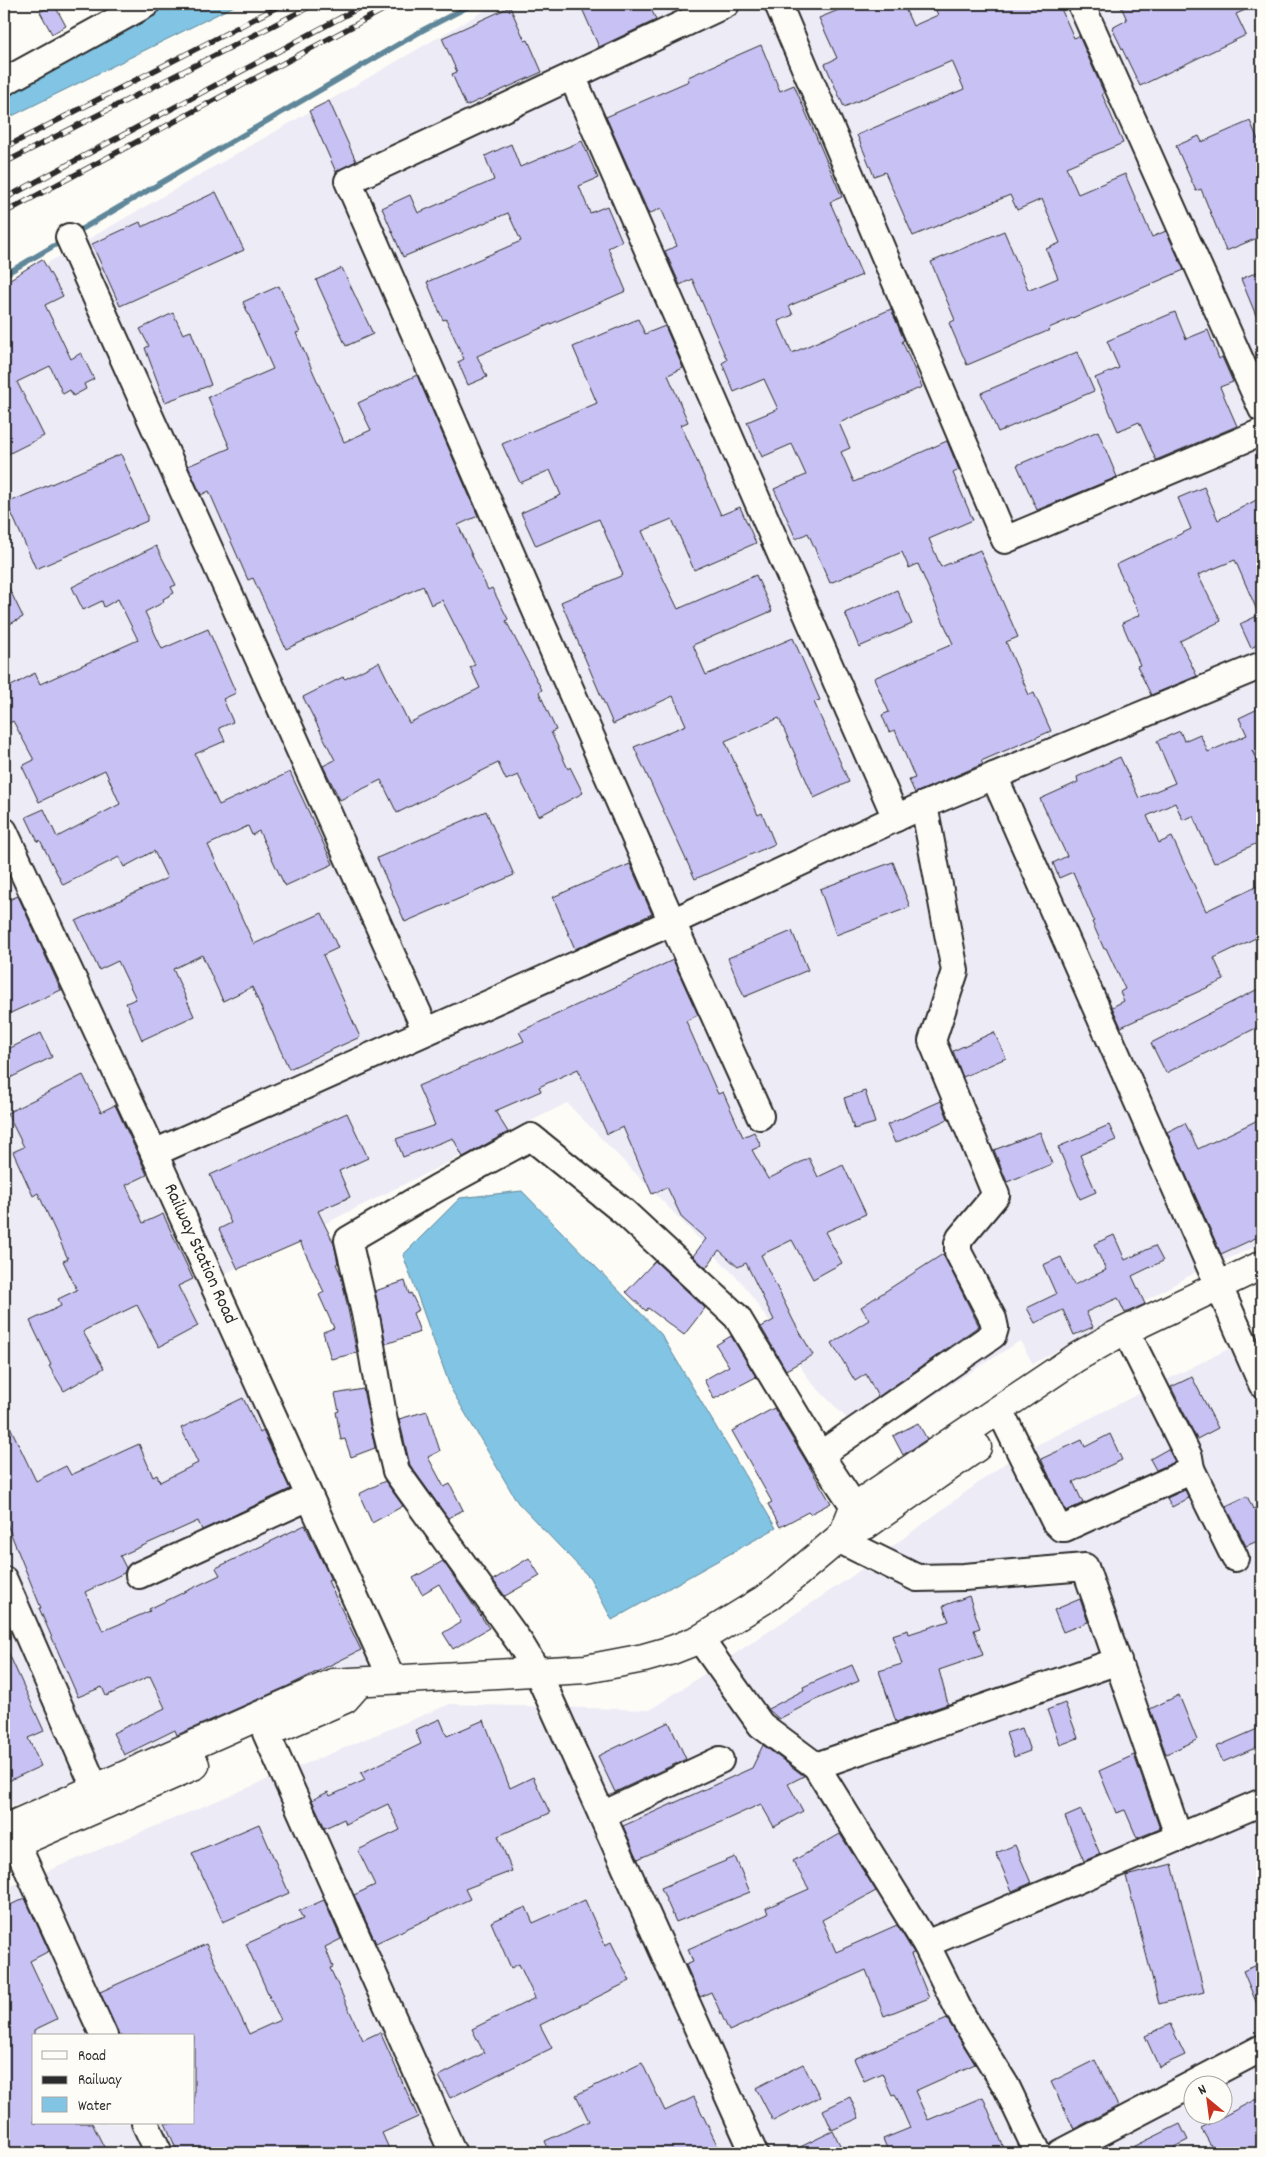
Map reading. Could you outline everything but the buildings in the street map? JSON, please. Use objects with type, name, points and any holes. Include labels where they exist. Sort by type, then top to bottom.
[{"type":"main road","points":[[851,1526],[1098,1365],[1134,1347],[1222,1293],[1262,1265]]},
{"type":"main road","points":[[8,1840],[95,1788],[333,1683],[586,1670],[644,1658],[700,1639],[770,1596],[851,1526],[1078,1357],[1114,1336],[1222,1293],[1262,1285]]},
{"type":"main road","points":[[8,1840],[345,1699],[360,1682]]},
{"type":"street","points":[[4,82],[146,4]]},
{"type":"street","points":[[726,4],[348,181],[672,922],[760,1116]]},
{"type":"street","points":[[778,4],[1006,540],[1262,432]]},
{"type":"street","points":[[1080,4],[1262,409]]},
{"type":"street","points":[[572,76],[896,818]]},
{"type":"street","points":[[69,237],[426,1031]]},
{"type":"street","points":[[154,1153],[672,922],[924,805],[1260,672]]},
{"type":"street","points":[[994,776],[1262,1384]]},
{"type":"street","points":[[820,1455],[993,1336],[995,1328],[993,1319],[958,1252],[960,1238],[996,1195],[932,1042],[954,971],[924,805]]},
{"type":"street","name":"Railway Station Road","points":[[4,831],[154,1153],[392,1679]]},
{"type":"street","points":[[754,2153],[538,1673],[520,1643],[396,1471],[384,1421],[367,1322],[348,1240],[437,1188],[531,1138],[624,1212],[736,1317],[820,1455],[851,1526],[917,1578],[964,1577],[1085,1566],[1179,1838]]},
{"type":"street","points":[[1134,1347],[1189,1457],[1191,1469],[1235,1558]]},
{"type":"street","points":[[1007,1425],[1055,1522],[1061,1528],[1065,1528],[1191,1469]]},
{"type":"street","points":[[139,1574],[310,1497]]},
{"type":"street","points":[[4,1580],[95,1788]]},
{"type":"street","points":[[700,1639],[762,1725],[816,1766],[926,1944],[960,2012],[1006,2086],[1038,2153]]},
{"type":"street","points":[[816,1766],[1118,1661]]},
{"type":"street","points":[[266,1733],[452,2153]]},
{"type":"street","points":[[602,1815],[720,1760]]},
{"type":"street","points":[[926,1944],[1262,1802]]},
{"type":"street","points":[[8,1840],[103,2034]]},
{"type":"street","points":[[1061,2153],[1262,2048]]},
{"type":"street","points":[[145,2124],[159,2153]]},
{"type":"shaded area","points":[[496,4],[1262,4],[1262,1244],[1194,1273],[1033,1364],[1020,1341],[866,1438],[811,1382],[743,1284],[567,1103],[202,1285],[370,1665],[4,1810],[4,288]]},
{"type":"shaded area","points":[[1262,1332],[1262,2153],[4,2153],[4,1889],[450,1704],[650,1710],[848,1579],[1015,1456]]},
{"type":"water","points":[[165,4],[238,4],[4,120],[4,89]]},
{"type":"water","points":[[522,1191],[661,1334],[776,1528],[612,1620],[590,1578],[518,1503],[451,1389],[403,1255],[460,1198]]},
{"type":"waterway","points":[[75,233],[423,30],[473,4]]},
{"type":"waterway","points":[[4,275],[62,241]]},
{"type":"railway","points":[[4,148],[283,4]]},
{"type":"railway","points":[[4,163],[315,4]]},
{"type":"railway","points":[[4,199],[366,4]]},
{"type":"railway","points":[[4,213],[394,4]]}]
